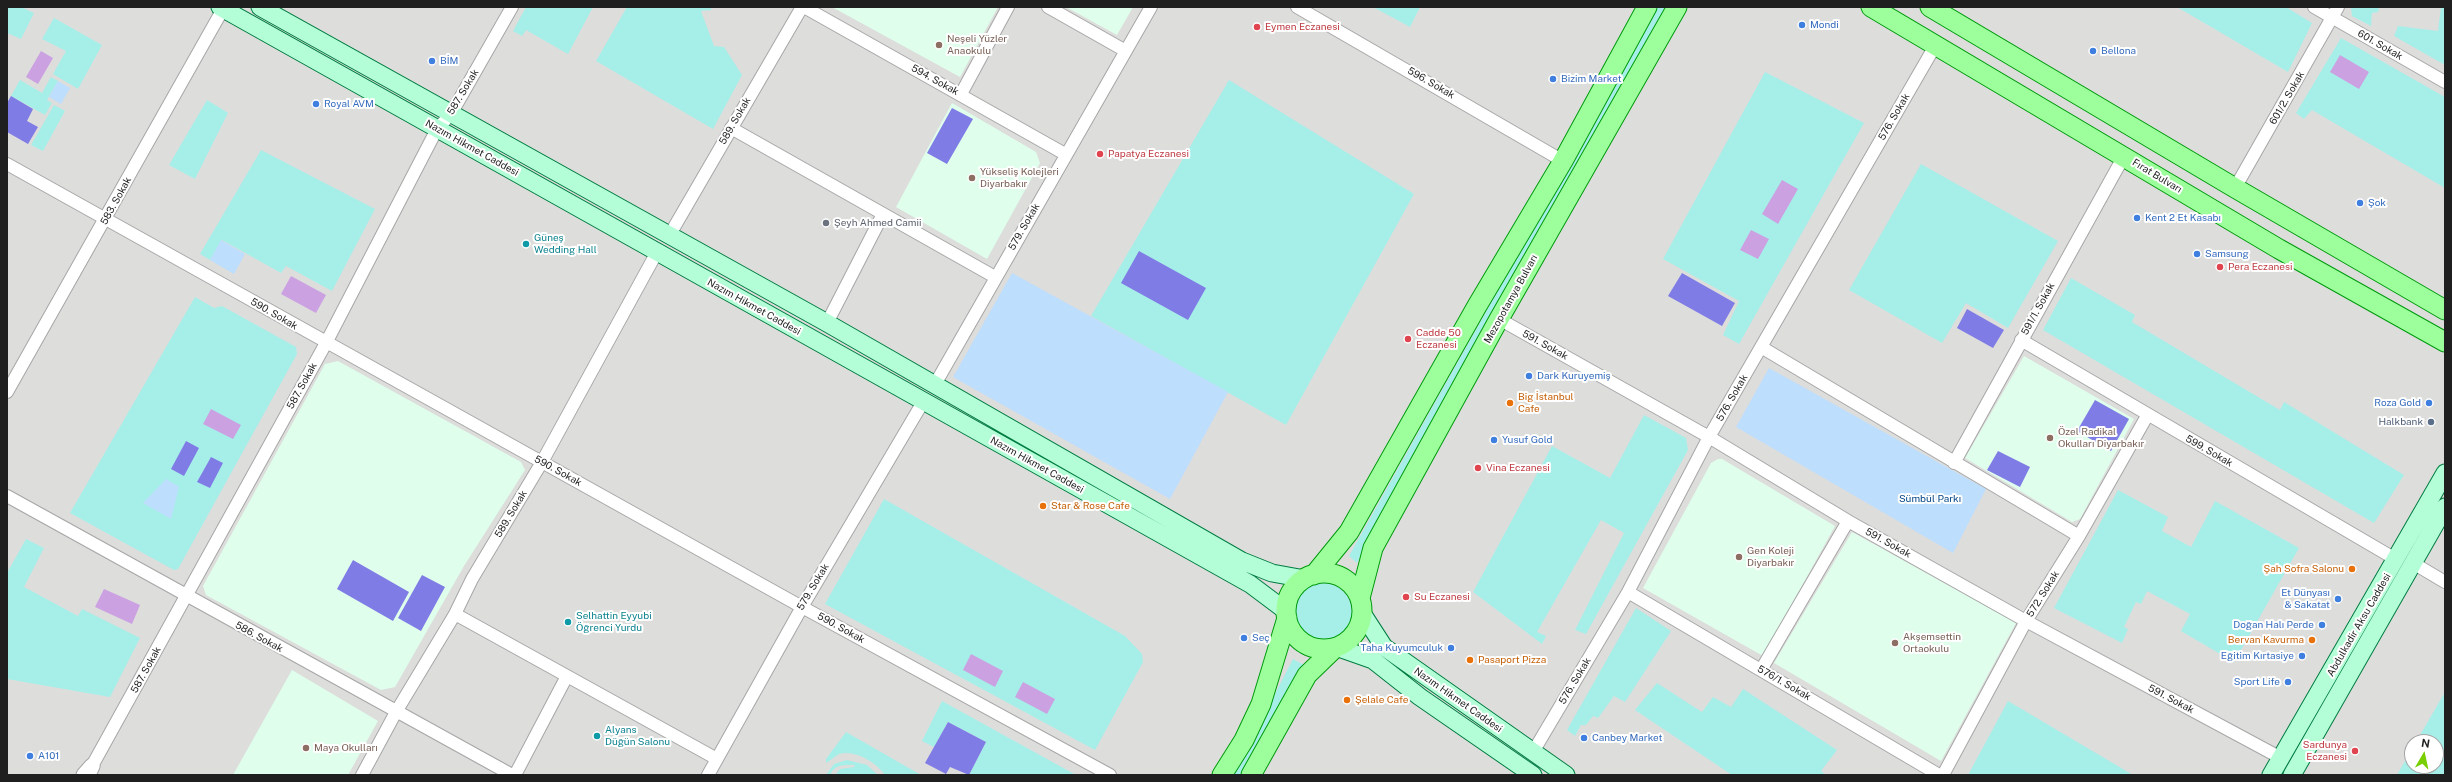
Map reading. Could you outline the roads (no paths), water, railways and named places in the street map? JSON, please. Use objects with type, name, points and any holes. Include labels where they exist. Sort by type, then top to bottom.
[{"type":"main road","name":"Nazım Hikmet Caddesi","points":[[260,7],[827,323],[934,386],[1242,560],[1272,573],[1309,577]]},
{"type":"main road","points":[[1222,775],[1244,740],[1261,704],[1293,589],[1309,577],[1349,532],[1477,306],[1563,161],[1647,7]]},
{"type":"main road","name":"Mezopotamya Bulvarı","points":[[1361,606],[1373,548],[1499,320],[1678,7]]},
{"type":"main road","name":"Fırat Bulvarı","points":[[1871,7],[2279,249],[2445,342]]},
{"type":"main road","points":[[1930,7],[2235,188],[2445,310]]},
{"type":"main road","name":"Nazım Hikmet Caddesi","points":[[221,8],[1250,584],[1286,614]]},
{"type":"main road","name":"Abdulkadir Aksu Caddesi","points":[[2293,774],[2405,562],[2445,473]]},
{"type":"main road","name":"Abdulkadir Aksu Caddesi","points":[[2271,775],[2405,562],[2445,507]]},
{"type":"main road","points":[[1251,775],[1307,675],[1336,647],[1355,634],[1361,606],[1353,586],[1342,577],[1328,573],[1309,577]]},
{"type":"main road","name":"Nazım Hikmet Caddesi","points":[[1361,606],[1384,647],[1566,775]]},
{"type":"main road","points":[[1286,614],[1292,632],[1305,644],[1321,649],[1336,647]]},
{"type":"main road","name":"Nazım Hikmet Caddesi","points":[[1336,647],[1374,660],[1420,697],[1528,774]]},
{"type":"street","name":"587. Sokak","points":[[88,772],[187,597],[326,343],[437,129],[451,114],[512,7]]},
{"type":"street","name":"594. Sokak","points":[[803,7],[961,94],[1065,154]]},
{"type":"street","name":"589. Sokak","points":[[669,236],[803,7]]},
{"type":"street","points":[[961,94],[1008,7]]},
{"type":"street","points":[[1048,7],[1124,50]]},
{"type":"street","name":"579. Sokak","points":[[934,386],[1124,50],[1151,7]]},
{"type":"street","name":"596. Sokak","points":[[1298,7],[1563,161]]},
{"type":"street","name":"601. Sokak","points":[[2314,7],[2445,82]]},
{"type":"street","name":"601/2. Sokak","points":[[2235,188],[2338,7]]},
{"type":"street","name":"583. Sokak","points":[[7,392],[106,218],[221,8]]},
{"type":"street","name":"576. Sokak","points":[[1533,752],[1628,592],[1709,437],[1935,46]]},
{"type":"street","points":[[731,128],[995,277]]},
{"type":"street","name":"591/1. Sokak","points":[[1954,463],[2124,156]]},
{"type":"street","name":"590. Sokak","points":[[8,168],[106,218],[326,343],[802,607],[1110,775]]},
{"type":"street","points":[[827,323],[883,214]]},
{"type":"street","name":"589. Sokak","points":[[362,775],[396,712],[455,614],[472,579],[542,462],[657,252]]},
{"type":"street","name":"591. Sokak","points":[[1499,320],[1709,437],[1848,521],[2026,621],[2281,758]]},
{"type":"street","name":"599. Sokak","points":[[2022,340],[2147,416],[2405,562],[2445,582]]},
{"type":"street","points":[[1762,347],[1954,463],[2079,536]]},
{"type":"street","name":"579. Sokak","points":[[708,775],[802,607],[924,402]]},
{"type":"street","name":"572. Sokak","points":[[1943,775],[2026,621],[2079,536],[2147,416]]},
{"type":"street","name":"586. Sokak","points":[[7,496],[187,597],[512,775]]},
{"type":"street","points":[[1761,670],[1848,521]]},
{"type":"street","name":"576/1. Sokak","points":[[1628,592],[1939,775]]},
{"type":"street","points":[[455,614],[717,759]]},
{"type":"street","points":[[515,775],[567,676]]},
{"type":"place","name":"Mondi","points":[[1802,25]]},
{"type":"place","name":"Eymen Eczanesi","points":[[1257,27]]},
{"type":"place","name":"Neşeli Yüzler Anaokulu","points":[[939,45]]},
{"type":"place","name":"Bellona","points":[[2093,51]]},
{"type":"place","name":"BİM","points":[[432,61]]},
{"type":"place","name":"Bizim Market","points":[[1553,79]]},
{"type":"place","name":"Royal AVM","points":[[316,104]]},
{"type":"place","name":"Papatya Eczanesi","points":[[1100,154]]},
{"type":"place","name":"Yükseliş Kolejleri Diyarbakır","points":[[972,178]]},
{"type":"place","name":"Şok","points":[[2360,203]]},
{"type":"place","name":"Kent 2 Et Kasabı","points":[[2137,218]]},
{"type":"place","name":"Şeyh Ahmed Camii","points":[[826,223]]},
{"type":"place","name":"Güneş Wedding Hall","points":[[526,244]]},
{"type":"place","name":"Samsung","points":[[2197,254]]},
{"type":"place","name":"Pera Eczanesi","points":[[2220,267]]},
{"type":"place","name":"Cadde 50 Eczanesi","points":[[1408,339]]},
{"type":"place","name":"Dark Kuruyemiş","points":[[1529,376]]},
{"type":"place","name":"Big İstanbul Cafe","points":[[1510,403]]},
{"type":"place","name":"Roza Gold","points":[[2429,403]]},
{"type":"place","name":"Halkbank","points":[[2431,422]]},
{"type":"place","name":"Özel Radikal Okulları Diyarbakır","points":[[2050,438]]},
{"type":"place","name":"Yusuf Gold","points":[[1494,440]]},
{"type":"place","name":"Vina Eczanesi","points":[[1478,468]]},
{"type":"place","name":"Star & Rose Cafe","points":[[1043,506]]},
{"type":"place","name":"Gen Koleji Diyarbakır","points":[[1739,557]]},
{"type":"place","name":"Şah Sofra Salonu","points":[[2352,569]]},
{"type":"place","name":"Su Eczanesi","points":[[1406,597]]},
{"type":"place","name":"Et Dünyası & Sakatat","points":[[2338,599]]},
{"type":"place","name":"Selhattin Eyyubi Öğrenci Yurdu","points":[[568,622]]},
{"type":"place","name":"Doğan Halı Perde","points":[[2322,625]]},
{"type":"place","name":"Seç","points":[[1244,638]]},
{"type":"place","name":"Bervan Kavurma","points":[[2312,640]]},
{"type":"place","name":"Akşemsettin Ortaokulu","points":[[1895,643]]},
{"type":"place","name":"Taha Kuyumculuk","points":[[1451,648]]},
{"type":"place","name":"Eğitim Kırtasiye","points":[[2302,656]]},
{"type":"place","name":"Pasaport Pizza","points":[[1470,660]]},
{"type":"place","name":"Sport Life","points":[[2288,682]]},
{"type":"place","name":"Şelale Cafe","points":[[1347,700]]},
{"type":"place","name":"Alyans Düğün Salonu","points":[[597,736]]},
{"type":"place","name":"Canbey Market","points":[[1584,738]]},
{"type":"place","name":"Maya Okulları","points":[[306,748]]},
{"type":"place","name":"Sardunya Eczanesi","points":[[2355,751]]},
{"type":"place","name":"A101","points":[[30,756]]},
{"type":"park label","name":"Sümbül Parkı","points":[[1930,499]]}]
